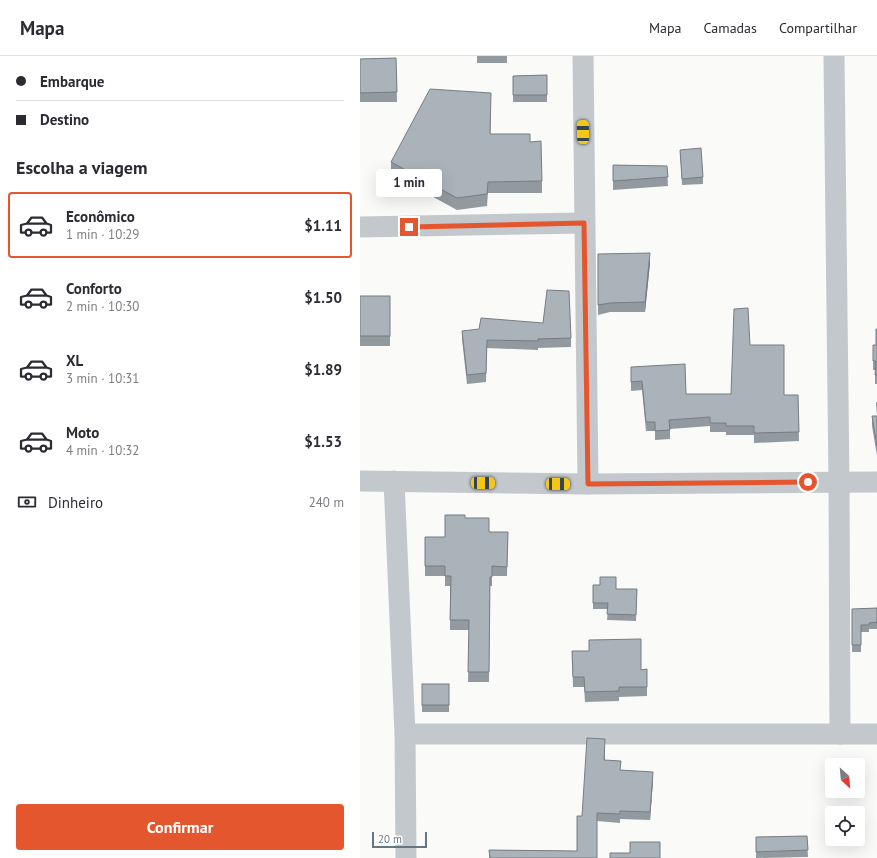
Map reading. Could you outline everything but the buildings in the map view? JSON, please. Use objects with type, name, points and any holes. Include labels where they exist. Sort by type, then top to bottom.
[{"type":"street","points":[[582,56],[588,484]]},
{"type":"street","points":[[834,56],[839,482],[840,734]]},
{"type":"street","points":[[360,227],[584,223]]},
{"type":"street","points":[[360,481],[588,484],[877,482]]},
{"type":"street","points":[[394,481],[405,734],[406,858]]},
{"type":"street","points":[[405,734],[877,734]]},
{"type":"route","points":[[409,227],[584,223],[588,484],[808,482]]}]
